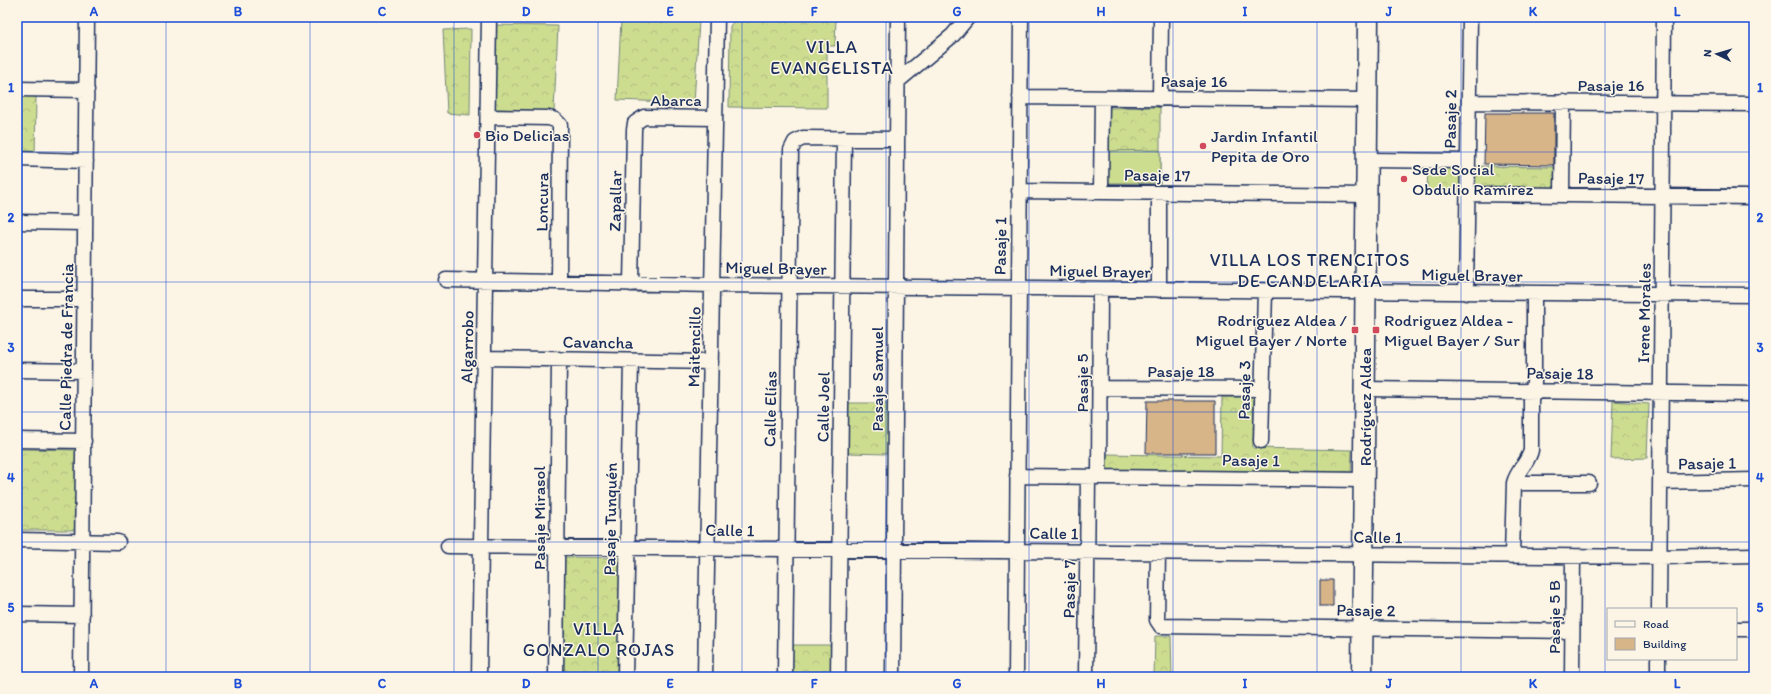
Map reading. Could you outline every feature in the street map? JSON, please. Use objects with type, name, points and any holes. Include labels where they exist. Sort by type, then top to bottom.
[{"type":"main road","name":"Rodríguez Aldea","points":[[1362,677],[1368,17]]},
{"type":"street","name":"Calle Piedra de Francia","points":[[81,677],[88,17]]},
{"type":"street","name":"Algarrobo","points":[[479,677],[489,17]]},
{"type":"street","name":"Maitencillo","points":[[705,677],[717,17]]},
{"type":"street","name":"Pasaje Samuel","points":[[893,677],[898,17]]},
{"type":"street","points":[[898,81],[954,35],[968,17]]},
{"type":"street","name":"Pasaje 1","points":[[1016,677],[1021,17]]},
{"type":"street","points":[[1160,99],[1161,17]]},
{"type":"street","name":"Pasaje 2","points":[[1466,292],[1470,17]]},
{"type":"street","name":"Irene Morales","points":[[1659,608],[1664,17]]},
{"type":"street","points":[[17,89],[87,90]]},
{"type":"street","name":"Pasaje 16","points":[[1020,97],[1367,100]]},
{"type":"street","points":[[1101,192],[1102,98]]},
{"type":"street","name":"Pasaje 16","points":[[1468,102],[1754,104]]},
{"type":"street","points":[[1562,195],[1563,102]]},
{"type":"street","name":"Loncura","points":[[488,117],[548,118],[558,122],[561,132],[558,282]]},
{"type":"street","name":"Abarca","points":[[637,120],[648,117],[715,118]]},
{"type":"street","name":"Zapallar","points":[[632,284],[634,130],[637,120]]},
{"type":"street","name":"Calle Elías","points":[[785,677],[790,154],[795,142],[803,138],[844,138]]},
{"type":"street","points":[[844,138],[897,139]]},
{"type":"street","name":"Calle Joel","points":[[838,677],[844,138]]},
{"type":"street","points":[[17,159],[86,161]]},
{"type":"street","points":[[1366,160],[1468,161]]},
{"type":"street","name":"Pasaje 17","points":[[1019,191],[1366,195]]},
{"type":"street","points":[[1159,193],[1159,290]]},
{"type":"street","name":"Pasaje 17","points":[[1467,194],[1754,197]]},
{"type":"street","points":[[17,222],[85,223]]},
{"type":"street","name":"Miguel Brayer","points":[[446,280],[789,286],[1754,295]]},
{"type":"street","name":"Pasaje 5","points":[[1094,477],[1100,388],[1100,289]]},
{"type":"street","name":"Pasaje 3","points":[[1261,441],[1264,291]]},
{"type":"street","points":[[1512,556],[1514,483],[1518,471],[1530,454],[1531,400],[1534,382],[1534,293]]},
{"type":"street","points":[[17,299],[85,299]]},
{"type":"street","name":"Cavancha","points":[[484,358],[711,362]]},
{"type":"street","name":"Pasaje Mirasol","points":[[556,677],[558,359]]},
{"type":"street","name":"Pasaje Tunquén","points":[[625,677],[631,361]]},
{"type":"street","points":[[17,370],[84,371]]},
{"type":"street","name":"Pasaje 18","points":[[1100,388],[1262,390]]},
{"type":"street","name":"Pasaje 18","points":[[1365,389],[1754,394]]},
{"type":"street","points":[[17,440],[84,441]]},
{"type":"street","name":"Pasaje 1","points":[[1017,476],[1364,480]]},
{"type":"street","name":"Pasaje 7","points":[[1086,677],[1087,552],[1094,477]]},
{"type":"street","name":"Pasaje 1","points":[[1660,482],[1754,480]]},
{"type":"street","points":[[1514,483],[1589,483]]},
{"type":"street","points":[[17,540],[118,542]]},
{"type":"street","name":"Calle 1","points":[[448,546],[1512,556],[1659,557],[1754,555]]},
{"type":"street","name":"Pasaje 2","points":[[1158,552],[1157,620],[1159,625],[1164,626],[1572,630]]},
{"type":"street","name":"Pasaje 5 B","points":[[1572,677],[1573,556]]},
{"type":"street","points":[[17,614],[82,615]]},
{"type":"street","points":[[1737,629],[1754,629]]},
{"type":"street","points":[[1658,660],[1658,677]]},
{"type":"green space","points":[[743,17],[836,17],[835,46],[827,46],[827,108],[729,107],[730,26],[734,21]]},
{"type":"green space","points":[[621,20],[699,21],[694,103],[617,100]]},
{"type":"green space","points":[[496,25],[558,26],[554,111],[495,109]]},
{"type":"green space","points":[[471,29],[470,115],[447,113],[443,30]]},
{"type":"green space","points":[[17,95],[36,96],[35,157],[17,155]]},
{"type":"green space","points":[[1160,107],[1160,183],[1108,183],[1108,108]]},
{"type":"green space","points":[[1160,150],[1160,183],[1108,183],[1108,151]]},
{"type":"green space","points":[[1428,166],[1457,166],[1464,172],[1463,193],[1427,192]]},
{"type":"green space","points":[[1474,166],[1558,167],[1558,188],[1478,191],[1474,186]]},
{"type":"green space","points":[[1222,397],[1254,397],[1253,448],[1352,450],[1351,473],[1105,472],[1106,454],[1221,456]]},
{"type":"green space","points":[[1613,401],[1649,404],[1647,458],[1611,459]]},
{"type":"green space","points":[[847,403],[889,403],[887,454],[846,453]]},
{"type":"green space","points":[[17,449],[78,450],[76,530],[17,530]]},
{"type":"green space","points":[[563,557],[624,558],[623,677],[562,677]]},
{"type":"green space","points":[[1155,636],[1171,636],[1172,677],[1154,677]]},
{"type":"green space","points":[[790,645],[832,645],[832,677],[790,677]]},
{"type":"building","points":[[1485,113],[1554,113],[1554,165],[1484,164]]},
{"type":"building","points":[[1147,401],[1215,401],[1215,453],[1146,453]]},
{"type":"building","points":[[1320,580],[1333,580],[1333,606],[1320,606]]},
{"type":"place","name":"Bio Delicias","points":[[477,135]]},
{"type":"place","name":"Jardin Infantil Pepita de Oro","points":[[1203,146]]},
{"type":"place","name":"Sede Social Obdulio Ramírez","points":[[1404,179]]},
{"type":"place","name":"Rodriguez Aldea / Miguel Bayer / Norte","points":[[1355,330]]},
{"type":"place","name":"Rodriguez Aldea - Miguel Bayer / Sur","points":[[1376,330]]},
{"type":"district","name":"VILLA EVANGELISTA","points":[[832,57]]},
{"type":"district","name":"VILLA LOS TRENCITOS DE CANDELARIA","points":[[1310,270]]},
{"type":"district","name":"VILLA GONZALO ROJAS","points":[[599,639]]}]
